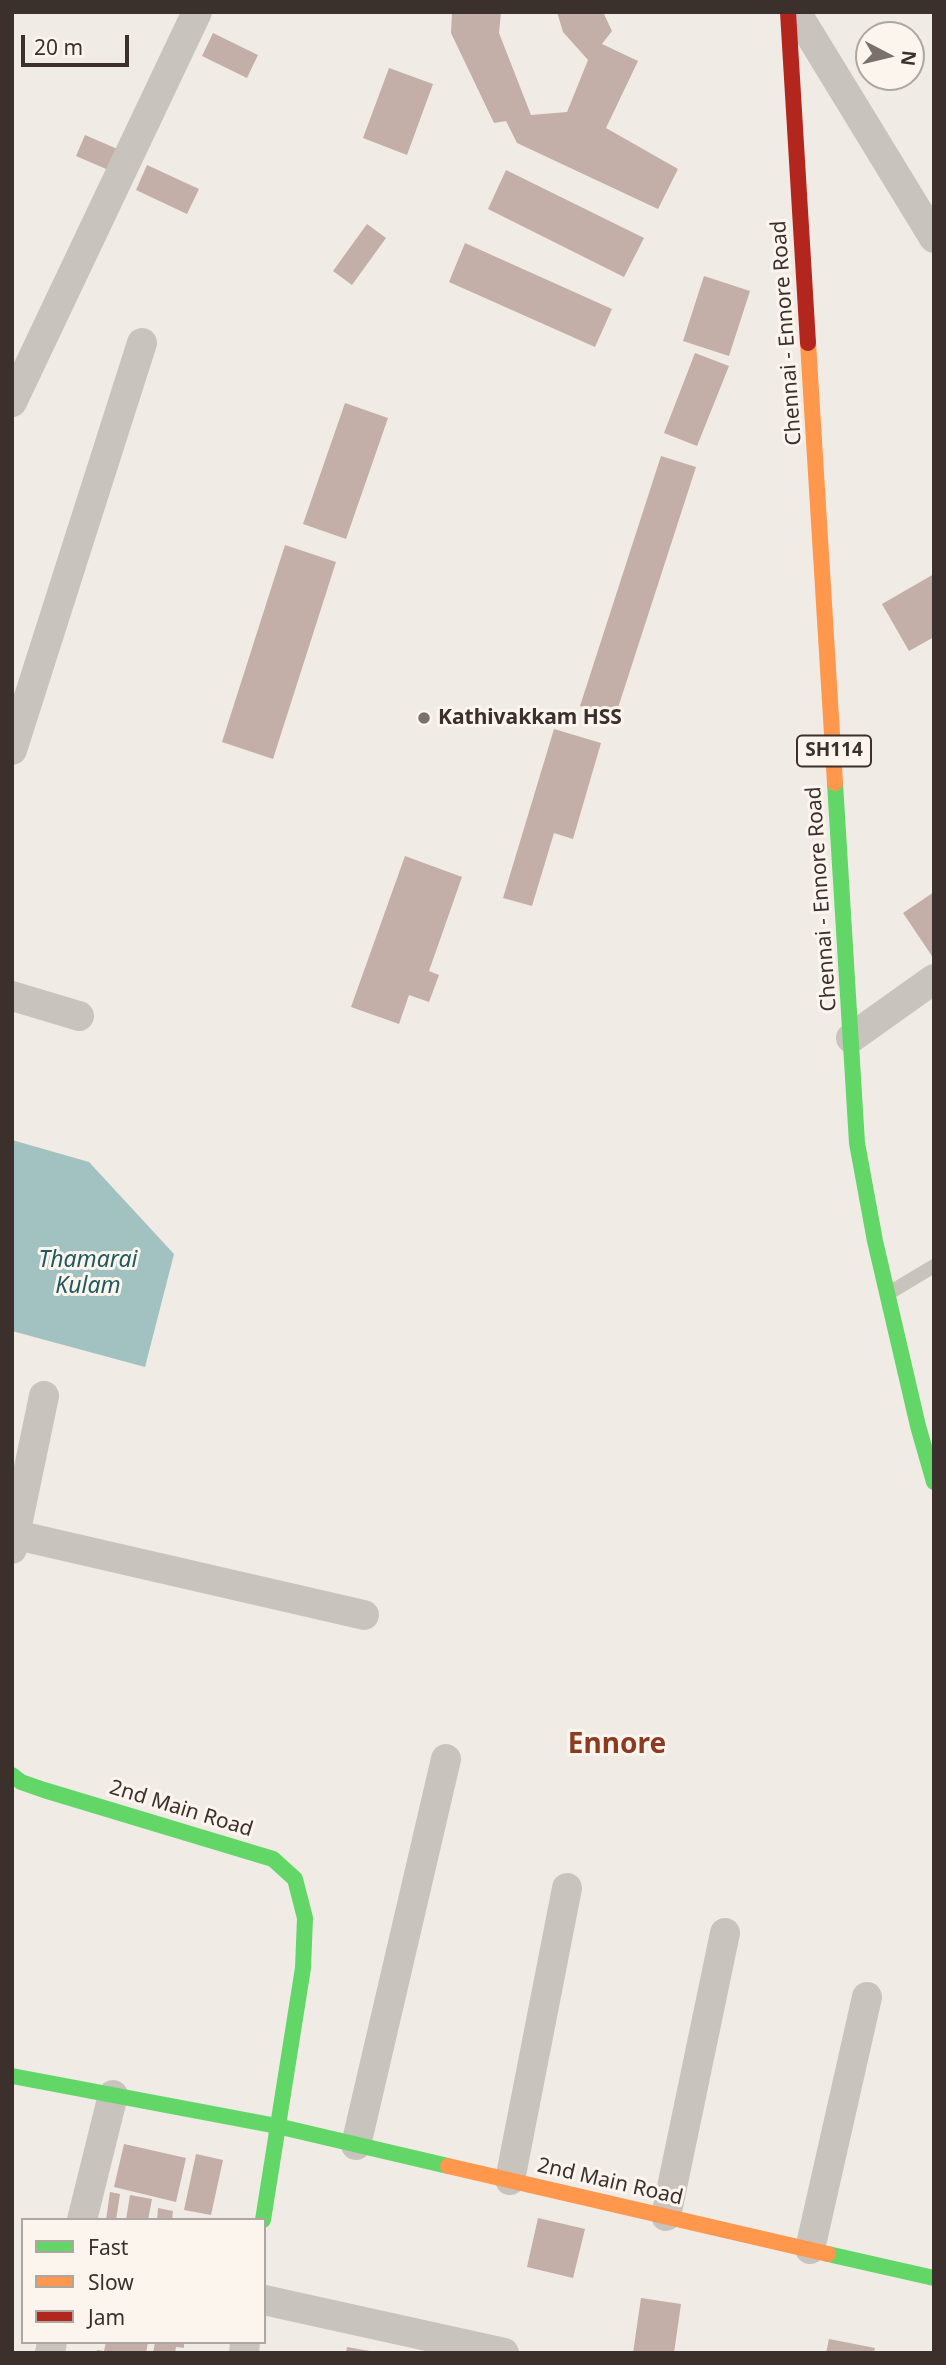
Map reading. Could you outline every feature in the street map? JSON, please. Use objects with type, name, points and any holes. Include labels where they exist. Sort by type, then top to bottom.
[{"type":"street","points":[[12,402],[197,12]]},
{"type":"street","name":"Chennai - Ennore Road","points":[[788,12],[857,1143],[875,1241],[918,1426],[934,1482]]},
{"type":"street","points":[[796,12],[934,238]]},
{"type":"street","points":[[12,750],[142,343]]},
{"type":"street","points":[[851,1038],[934,979]]},
{"type":"street","points":[[12,996],[79,1016]]},
{"type":"street","points":[[44,1396],[13,1539],[364,1615]]},
{"type":"street","points":[[356,2145],[446,1759]]},
{"type":"street","name":"2nd Main Road","points":[[12,1775],[21,1782],[44,1790],[273,1859],[295,1879],[304,1918],[303,1968],[276,2126]]},
{"type":"street","points":[[510,2180],[567,1888]]},
{"type":"street","points":[[666,2216],[725,1933]]},
{"type":"street","points":[[810,2249],[867,1997]]},
{"type":"street","name":"2nd Main Road","points":[[12,2076],[276,2126],[934,2278]]},
{"type":"street","points":[[82,2218],[113,2095]]},
{"type":"street","points":[[263,2218],[276,2126]]},
{"type":"street","points":[[266,2300],[503,2353]]},
{"type":"lane","points":[[888,1294],[934,1266]]},
{"type":"water","name":"Thamarai Kulam","points":[[12,1140],[89,1162],[174,1254],[145,1367],[12,1331]]},
{"type":"building","points":[[452,12],[501,12],[499,33],[531,115],[567,112],[588,60],[563,32],[557,12],[603,12],[612,31],[602,44],[638,61],[606,128],[678,169],[658,209],[517,143],[506,121],[494,123],[451,33]]},
{"type":"building","points":[[213,33],[258,55],[247,78],[202,56]]},
{"type":"building","points":[[389,68],[433,84],[407,155],[363,138]]},
{"type":"building","points":[[85,135],[122,151],[113,172],[76,156]]},
{"type":"building","points":[[147,165],[199,189],[187,214],[136,190]]},
{"type":"building","points":[[506,170],[644,238],[624,277],[488,209]]},
{"type":"building","points":[[367,224],[386,238],[352,285],[333,271]]},
{"type":"building","points":[[465,243],[612,309],[595,347],[449,282]]},
{"type":"building","points":[[704,276],[750,291],[729,356],[683,341]]},
{"type":"building","points":[[695,353],[729,366],[697,446],[664,433]]},
{"type":"building","points":[[345,403],[388,418],[346,539],[303,524]]},
{"type":"building","points":[[661,456],[696,467],[615,717],[580,706]]},
{"type":"building","points":[[285,545],[336,562],[273,759],[222,742]]},
{"type":"building","points":[[934,574],[934,637],[909,651],[882,604]]},
{"type":"building","points":[[554,729],[601,743],[573,839],[554,833],[532,906],[503,898]]},
{"type":"building","points":[[405,856],[462,877],[429,971],[439,975],[429,1002],[409,995],[399,1024],[351,1007]]},
{"type":"building","points":[[934,892],[934,959],[903,913]]},
{"type":"building","points":[[124,2144],[186,2158],[176,2202],[114,2187]]},
{"type":"building","points":[[196,2154],[223,2160],[211,2215],[184,2210]]},
{"type":"building","points":[[110,2192],[120,2194],[116,2218],[106,2218]]},
{"type":"building","points":[[130,2195],[152,2199],[148,2218],[126,2218]]},
{"type":"building","points":[[158,2208],[173,2211],[172,2218],[157,2218]]},
{"type":"building","points":[[538,2218],[585,2229],[573,2278],[527,2267]]},
{"type":"building","points":[[641,2298],[681,2304],[674,2353],[633,2353]]},
{"type":"building","points":[[829,2339],[875,2348],[874,2353],[826,2353]]},
{"type":"building","points":[[106,2344],[148,2344],[146,2353],[96,2353],[97,2350],[104,2351]]},
{"type":"building","points":[[155,2344],[184,2344],[184,2348],[176,2347],[175,2353],[153,2353]]},
{"type":"building","points":[[347,2347],[370,2351],[370,2353],[346,2353]]},
{"type":"traffic: fast","points":[[835,783],[857,1143],[875,1241],[918,1426],[934,1482]]},
{"type":"traffic: fast","points":[[12,1775],[21,1782],[44,1790],[273,1859],[295,1879],[305,1918],[303,1968],[263,2218]]},
{"type":"traffic: fast","points":[[12,2076],[277,2126],[448,2166]]},
{"type":"traffic: fast","points":[[828,2254],[934,2278]]},
{"type":"traffic: slow","points":[[808,343],[835,783]]},
{"type":"traffic: slow","points":[[448,2166],[828,2254]]},
{"type":"traffic: jam","points":[[788,12],[808,343]]},
{"type":"place","name":"Kathivakkam HSS","points":[[424,718]]},
{"type":"district","name":"Ennore","points":[[617,1745]]}]
